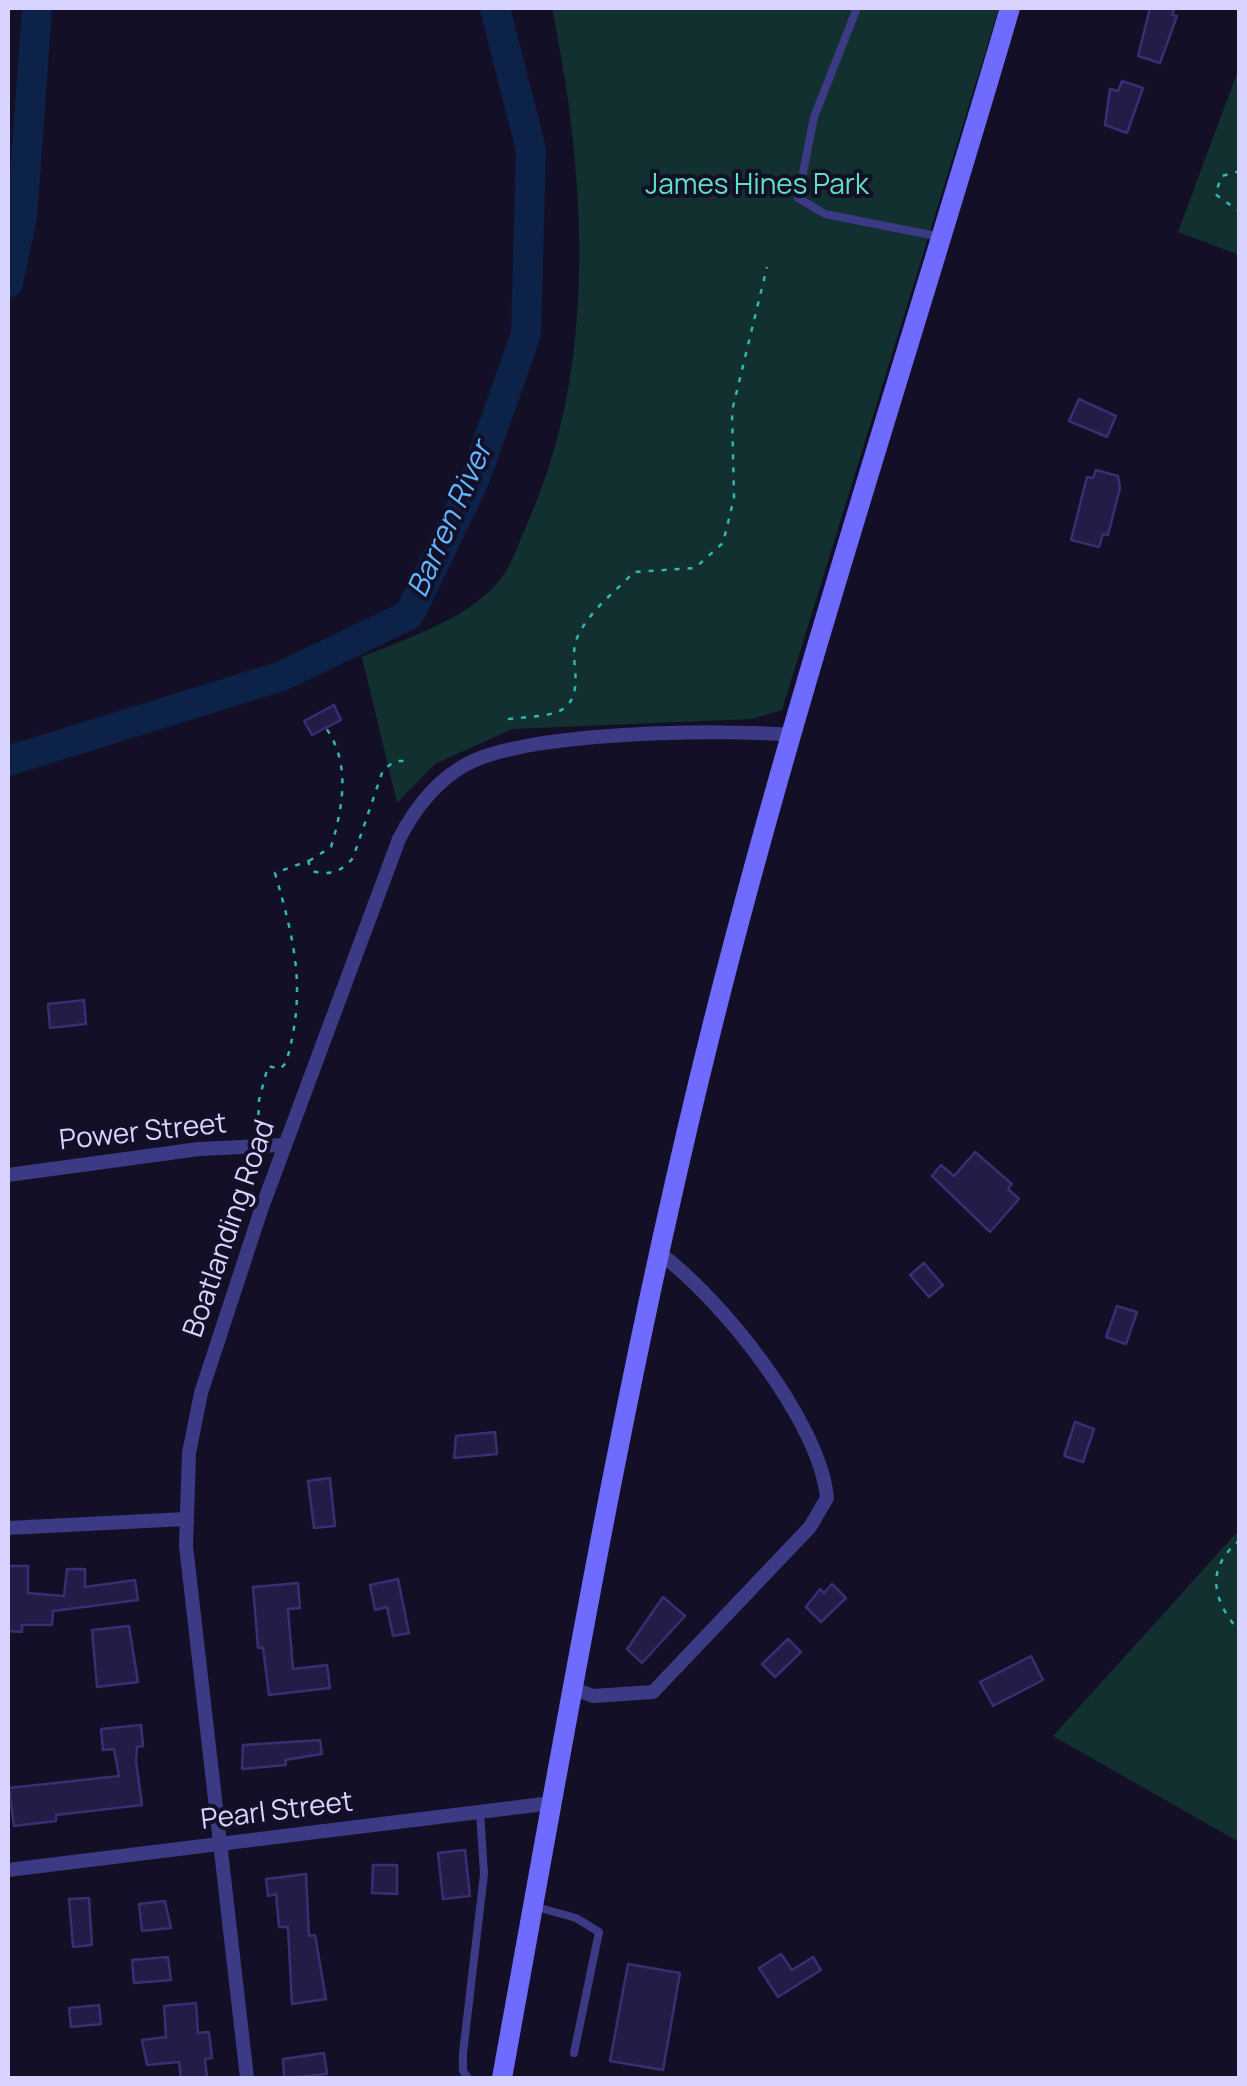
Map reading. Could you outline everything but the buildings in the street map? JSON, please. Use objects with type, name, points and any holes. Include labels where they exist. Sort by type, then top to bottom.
[{"type":"main road","points":[[502,2078],[572,1688],[658,1252],[713,1022],[792,735],[1010,8]]},
{"type":"street","name":"Boatlanding Road","points":[[247,2078],[217,1846],[186,1519],[189,1453],[201,1392],[284,1145],[399,839],[418,807],[441,782],[478,760],[534,744],[736,731],[792,735]]},
{"type":"street","name":"Power Street","points":[[8,1175],[199,1149],[284,1145]]},
{"type":"street","points":[[572,1688],[593,1696],[621,1697],[660,1687],[810,1527],[827,1498],[804,1434],[772,1378],[701,1286],[658,1252]]},
{"type":"street","points":[[8,1528],[186,1519]]},
{"type":"street","name":"Pearl Street","points":[[8,1870],[552,1803]]},
{"type":"lane","points":[[857,8],[814,118],[798,198],[825,214],[941,237]]},
{"type":"lane","points":[[468,2078],[462,2071],[463,2053],[484,1874],[480,1812]]},
{"type":"lane","points":[[533,1906],[576,1918],[599,1932],[574,2053]]},
{"type":"path","points":[[1240,171],[1222,176],[1216,194],[1240,212]]},
{"type":"path","points":[[508,719],[558,713],[570,704],[577,691],[576,640],[588,620],[634,572],[695,568],[723,543],[734,498],[732,411],[767,267]]},
{"type":"path","points":[[258,1128],[259,1100],[268,1066],[280,1069],[286,1063],[298,1010],[299,967],[275,872],[308,861],[330,847],[344,780],[343,760],[326,728]]},
{"type":"path","points":[[308,861],[312,871],[325,875],[343,869],[352,858],[383,770],[395,761],[405,761]]},
{"type":"path","points":[[1240,1540],[1217,1568],[1213,1585],[1220,1606],[1240,1632]]},
{"type":"green space","name":"James Hines Park","points":[[552,8],[999,8],[782,710],[752,719],[512,729],[435,764],[397,803],[362,657],[459,613],[477,602],[505,573],[550,464],[566,400],[576,336],[578,203],[573,137]]},
{"type":"green space","points":[[1239,68],[1239,255],[1178,232]]},
{"type":"green space","points":[[1239,1530],[1239,1842],[1053,1736]]},
{"type":"waterway","points":[[8,283],[22,217],[37,8]]},
{"type":"waterway","name":"Barren River","points":[[8,761],[282,676],[409,615],[474,481],[526,334],[531,150],[495,8]]}]
